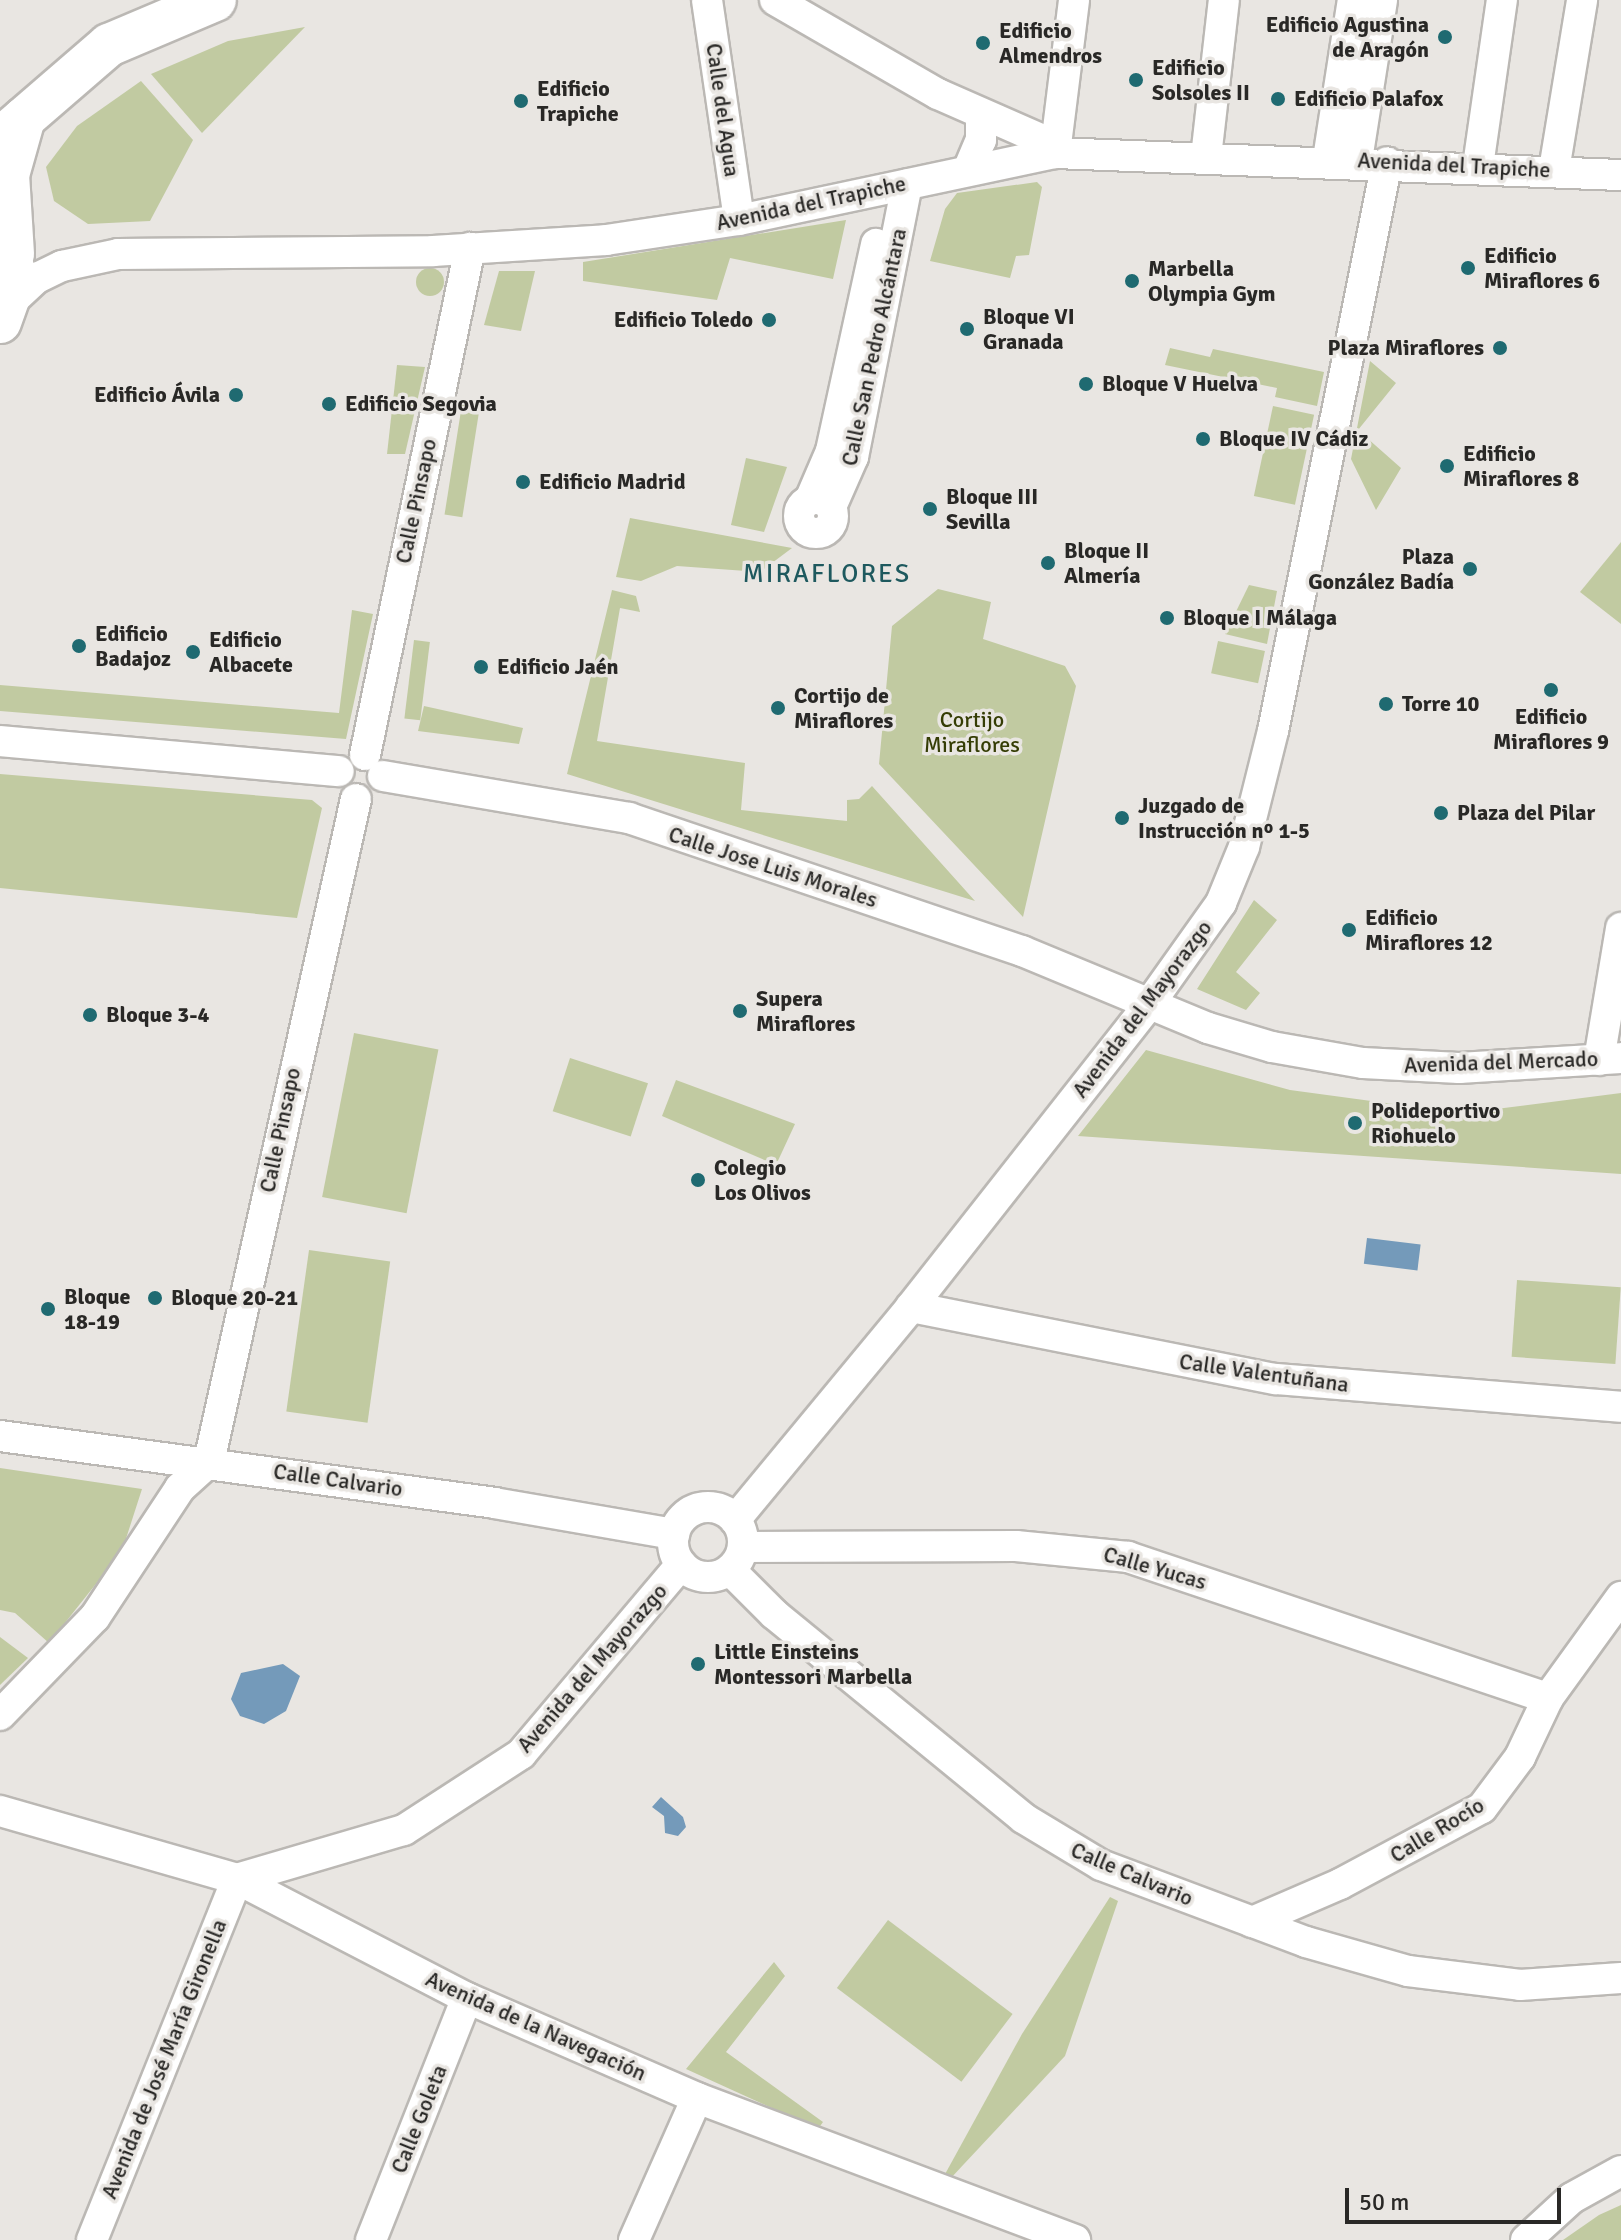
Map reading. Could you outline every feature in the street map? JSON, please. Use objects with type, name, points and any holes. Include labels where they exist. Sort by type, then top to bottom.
[{"type":"main road","points":[[6,311],[8,175],[12,129],[109,45],[215,0]]},
{"type":"street","name":"Calle del Agua","points":[[707,0],[739,220]]},
{"type":"street","points":[[775,0],[981,114],[1043,140],[1055,153]]},
{"type":"street","points":[[1055,153],[1074,0]]},
{"type":"street","points":[[1206,157],[1224,0]]},
{"type":"street","points":[[1342,160],[1353,0]]},
{"type":"street","points":[[1342,160],[1382,0]]},
{"type":"street","points":[[1478,166],[1502,0]]},
{"type":"street","points":[[1554,170],[1582,0]]},
{"type":"street","points":[[968,170],[981,140],[981,114]]},
{"type":"street","name":"Avenida del Trapiche","points":[[6,311],[37,278],[62,266],[118,254],[470,248],[606,240],[739,220],[1055,153],[1342,160],[1621,175]]},
{"type":"street","name":"Avenida del Mayorazgo","points":[[736,1546],[911,1307],[1150,1003],[1221,903],[1244,847],[1306,581],[1387,162]]},
{"type":"street","name":"Calle San Pedro Alcántara","points":[[820,503],[898,186]]},
{"type":"street","name":"Calle Pinsapo","points":[[374,765],[470,248]]},
{"type":"street","points":[[0,741],[339,771]]},
{"type":"street","points":[[348,759],[374,765],[377,792],[356,799],[342,789],[339,771],[348,759]]},
{"type":"street","name":"Calle Jose Luis Morales","points":[[374,765],[629,818],[1001,943],[1150,1003]]},
{"type":"street","name":"Calle Pinsapo","points":[[209,1462],[356,799]]},
{"type":"street","points":[[1610,1059],[1621,928]]},
{"type":"street","name":"Avenida del Mercado","points":[[1150,1003],[1234,1037],[1363,1063],[1459,1068],[1610,1059]]},
{"type":"street","name":"Calle Valentuñana","points":[[911,1307],[1276,1379],[1621,1407]]},
{"type":"street","name":"Calle Calvario","points":[[0,1436],[209,1462],[674,1534]]},
{"type":"street","points":[[0,1715],[95,1617],[180,1488],[209,1462]]},
{"type":"street","points":[[717,1508],[736,1546],[699,1576],[681,1565],[674,1534],[695,1510],[717,1508]]},
{"type":"street","name":"Calle Calvario","points":[[736,1546],[774,1614],[1058,1843],[1252,1922],[1352,1956],[1449,1979],[1520,1985],[1621,1978]]},
{"type":"street","name":"Calle Yucas","points":[[736,1546],[1098,1552],[1161,1567],[1548,1698]]},
{"type":"street","name":"Avenida del Mayorazgo","points":[[237,1879],[404,1830],[521,1754],[681,1565]]},
{"type":"street","name":"Calle Rocío","points":[[1252,1922],[1340,1884],[1482,1808],[1520,1757],[1548,1698],[1621,1597]]},
{"type":"street","name":"Avenida de la Navegación","points":[[0,1811],[237,1879],[467,1998],[697,2098],[1075,2240]]},
{"type":"street","name":"Avenida de José María Gironella","points":[[92,2240],[237,1879]]},
{"type":"street","name":"Calle Goleta","points":[[371,2240],[467,1998]]},
{"type":"street","points":[[634,2240],[697,2098]]},
{"type":"street","points":[[1526,2240],[1572,2198],[1621,2171]]},
{"type":"green space","points":[[305,27],[202,133],[151,74],[228,41]]},
{"type":"green space","points":[[141,81],[193,140],[150,221],[88,224],[54,201],[46,167],[77,126]]},
{"type":"green space","points":[[1037,182],[1042,187],[1029,255],[1016,256],[1010,278],[930,261],[945,209],[957,193]]},
{"type":"green space","points":[[846,220],[833,279],[730,258],[717,300],[583,281],[583,262]]},
{"type":"green space","points":[[430,268],[440,272],[444,282],[440,292],[430,296],[420,292],[416,282],[420,272]]},
{"type":"green space","points":[[499,271],[535,271],[521,331],[484,325]]},
{"type":"green space","points":[[1170,348],[1210,357],[1213,349],[1324,372],[1317,406],[1275,397],[1277,388],[1165,365]]},
{"type":"green space","points":[[1370,361],[1396,383],[1358,430],[1401,468],[1376,510],[1351,459]]},
{"type":"green space","points":[[397,365],[425,367],[405,454],[387,454]]},
{"type":"green space","points":[[463,398],[481,401],[462,517],[445,515]]},
{"type":"green space","points":[[1273,406],[1314,415],[1295,505],[1254,496]]},
{"type":"green space","points":[[746,458],[787,467],[764,532],[731,525]]},
{"type":"green space","points":[[630,518],[792,548],[760,572],[677,566],[641,581],[616,577]]},
{"type":"green space","points":[[1621,542],[1621,624],[1580,592]]},
{"type":"green space","points":[[1249,585],[1277,591],[1267,644],[1225,634]]},
{"type":"green space","name":"Cortijo Miraflores","points":[[938,589],[991,602],[983,639],[1065,666],[1076,686],[1023,917],[879,764],[892,626]]},
{"type":"green space","points":[[612,590],[636,596],[640,612],[620,608],[597,741],[745,763],[741,810],[847,821],[847,800],[859,799],[872,786],[975,901],[567,774]]},
{"type":"green space","points":[[352,610],[373,614],[346,739],[0,711],[0,685],[339,713]]},
{"type":"green space","points":[[414,640],[430,642],[420,720],[404,718]]},
{"type":"green space","points":[[1218,641],[1265,651],[1258,683],[1211,673]]},
{"type":"green space","points":[[424,706],[523,728],[519,744],[418,731]]},
{"type":"green space","points":[[0,774],[312,800],[322,808],[297,918],[0,888]]},
{"type":"green space","points":[[1254,900],[1277,920],[1236,972],[1260,993],[1246,1010],[1197,989]]},
{"type":"green space","points":[[354,1033],[438,1049],[407,1213],[322,1197]]},
{"type":"green space","name":"Polideportivo Riohuelo","points":[[1146,1050],[1290,1090],[1423,1108],[1488,1110],[1621,1093],[1621,1174],[1078,1136]]},
{"type":"green space","points":[[570,1058],[648,1083],[631,1137],[553,1111]]},
{"type":"green space","points":[[676,1080],[795,1124],[776,1165],[662,1116]]},
{"type":"green space","points":[[309,1250],[390,1261],[368,1423],[286,1411]]},
{"type":"green space","points":[[1517,1280],[1621,1287],[1615,1364],[1512,1357]]},
{"type":"green space","points":[[0,1468],[142,1489],[122,1551],[49,1643],[15,1613],[0,1610]]},
{"type":"green space","points":[[0,1637],[28,1658],[0,1685]]},
{"type":"green space","points":[[1110,1897],[1118,1901],[1065,2056],[950,2179],[944,2176],[1022,2034]]},
{"type":"green space","points":[[888,1920],[1013,2014],[961,2082],[837,1988]]},
{"type":"green space","points":[[774,1962],[785,1976],[726,2052],[823,2122],[818,2129],[686,2069]]},
{"type":"green space","points":[[1621,2205],[1621,2240],[1563,2240],[1599,2215]]},
{"type":"water","points":[[1367,1238],[1421,1245],[1417,1270],[1364,1264]]},
{"type":"water","points":[[283,1664],[300,1676],[286,1711],[264,1724],[240,1716],[231,1699],[241,1673]]},
{"type":"water","points":[[661,1797],[683,1817],[686,1827],[678,1836],[665,1833],[664,1816],[652,1807]]},
{"type":"place","name":"Edificio Agustina de Aragón","points":[[1445,37]]},
{"type":"place","name":"Edificio Almendros","points":[[983,43]]},
{"type":"place","name":"Edificio Solsoles II","points":[[1136,80]]},
{"type":"place","name":"Edificio Palafox","points":[[1278,99]]},
{"type":"place","name":"Edificio Trapiche","points":[[521,101]]},
{"type":"place","name":"Edificio Miraflores 6","points":[[1468,268]]},
{"type":"place","name":"Marbella Olympia Gym","points":[[1132,281]]},
{"type":"place","name":"Edificio Toledo","points":[[769,320]]},
{"type":"place","name":"Bloque VI Granada","points":[[967,329]]},
{"type":"place","name":"Plaza Miraflores","points":[[1500,348]]},
{"type":"place","name":"Bloque V Huelva","points":[[1086,384]]},
{"type":"place","name":"Edificio Ávila","points":[[236,395]]},
{"type":"place","name":"Edificio Segovia","points":[[329,404]]},
{"type":"place","name":"Bloque IV Cádiz","points":[[1203,439]]},
{"type":"place","name":"Edificio Miraflores 8","points":[[1447,466]]},
{"type":"place","name":"Edificio Madrid","points":[[523,482]]},
{"type":"place","name":"Bloque III Sevilla","points":[[930,509]]},
{"type":"place","name":"Bloque II Almería","points":[[1048,563]]},
{"type":"place","name":"Plaza González Badía","points":[[1470,569]]},
{"type":"place","name":"Bloque I Málaga","points":[[1167,618]]},
{"type":"place","name":"Edificio Badajoz","points":[[79,646]]},
{"type":"place","name":"Edificio Albacete","points":[[193,652]]},
{"type":"place","name":"Edificio Jaén","points":[[481,667]]},
{"type":"place","name":"Edificio Miraflores 9","points":[[1551,690]]},
{"type":"place","name":"Torre 10","points":[[1386,704]]},
{"type":"place","name":"Cortijo de Miraflores","points":[[778,708]]},
{"type":"place","name":"Plaza del Pilar","points":[[1441,813]]},
{"type":"place","name":"Juzgado de Instrucción nº 1-5","points":[[1122,818]]},
{"type":"place","name":"Edificio Miraflores 12","points":[[1349,930]]},
{"type":"place","name":"Supera Miraflores","points":[[740,1011]]},
{"type":"place","name":"Bloque 3-4","points":[[90,1015]]},
{"type":"place","name":"Polideportivo Riohuelo","points":[[1355,1123]]},
{"type":"place","name":"Colegio Los Olivos","points":[[698,1180]]},
{"type":"place","name":"Bloque 20-21","points":[[155,1298]]},
{"type":"place","name":"Bloque 18-19","points":[[48,1309]]},
{"type":"place","name":"Little Einsteins Montessori Marbella","points":[[698,1664]]},
{"type":"district","name":"MIRAFLORES","points":[[827,575]]}]
